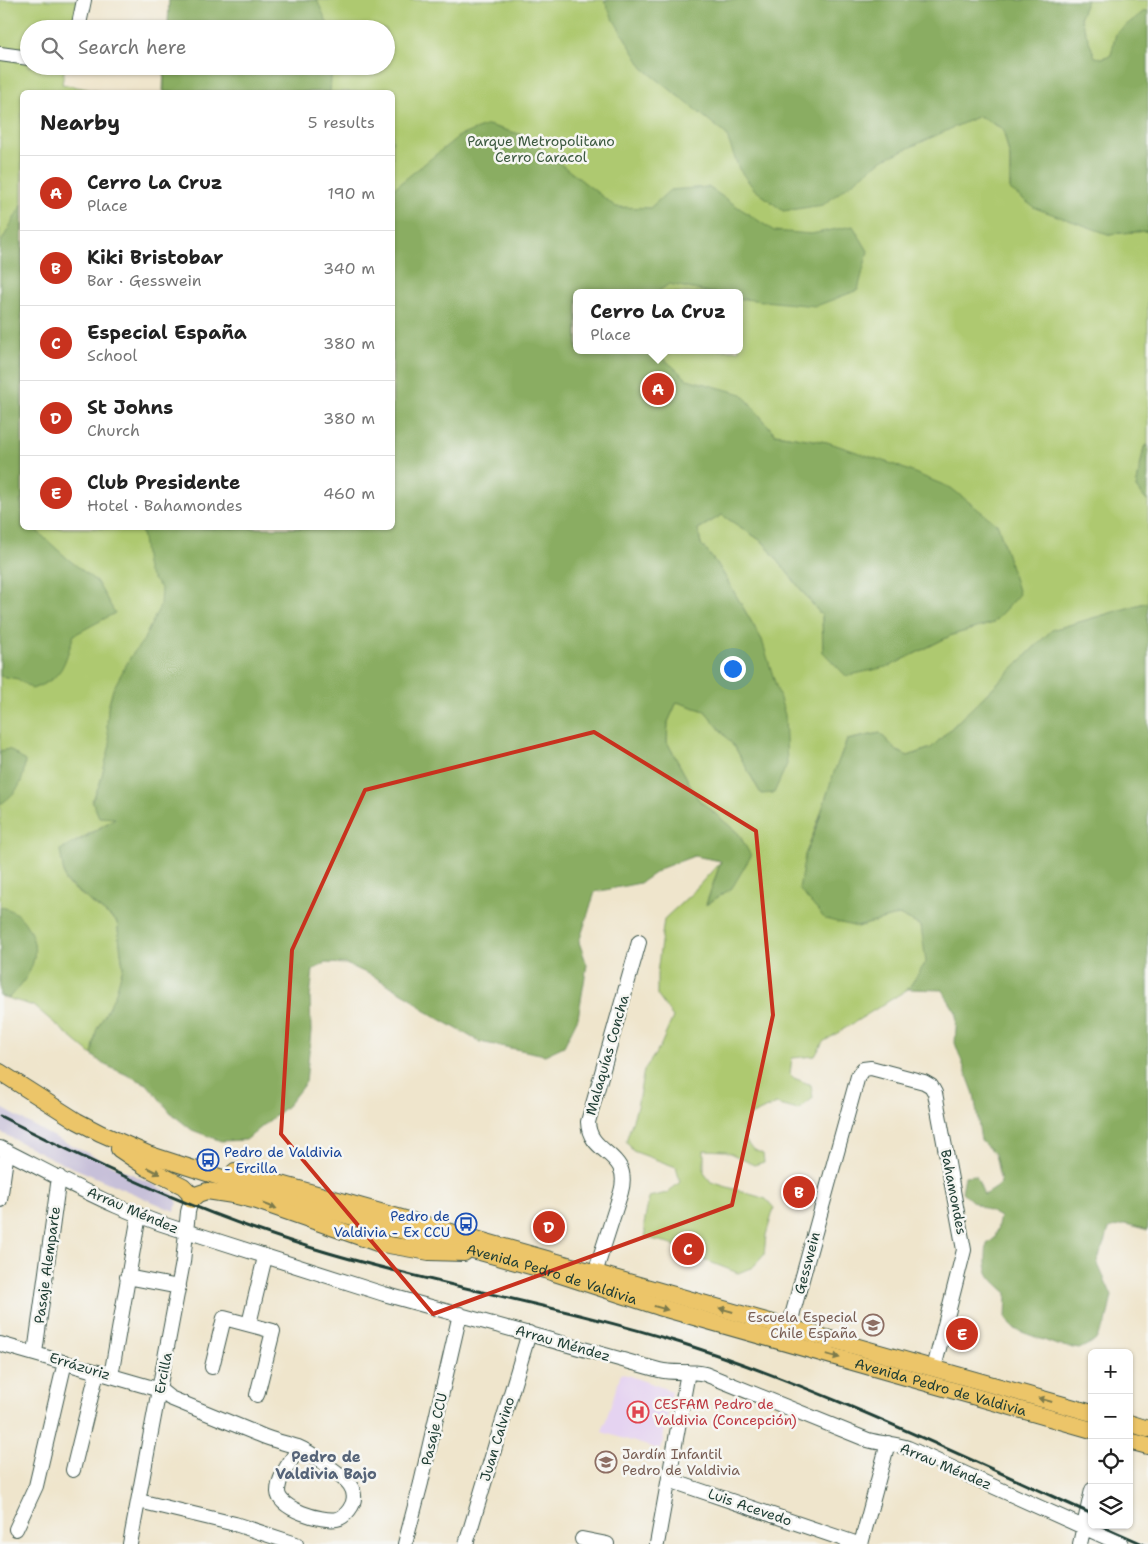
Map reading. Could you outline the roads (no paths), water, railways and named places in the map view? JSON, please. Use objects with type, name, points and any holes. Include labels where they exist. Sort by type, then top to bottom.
[{"type":"main road","name":"Avenida Pedro de Valdivia","points":[[0,1059],[78,1109],[140,1139],[419,1229],[481,1252],[564,1276],[659,1307],[934,1368],[1088,1412]]},
{"type":"main road","name":"Avenida Pedro de Valdivia","points":[[0,1072],[100,1133],[148,1154],[295,1201],[419,1229],[595,1273],[1088,1429]]},
{"type":"main road","points":[[100,1133],[138,1162],[183,1186],[191,1200],[198,1194],[206,1191],[238,1196],[358,1236],[398,1247],[445,1254],[481,1252]]},
{"type":"main road","points":[[295,1201],[358,1236]]},
{"type":"main road","points":[[398,1247],[419,1229]]},
{"type":"main road","points":[[1133,1424],[1148,1429]]},
{"type":"main road","points":[[1133,1442],[1148,1446]]},
{"type":"street","points":[[80,20],[84,0]]},
{"type":"street","points":[[0,54],[20,57]]},
{"type":"street","name":"Malaquías Concha","points":[[595,1273],[621,1192],[623,1179],[622,1172],[615,1159],[593,1139],[588,1122],[639,942]]},
{"type":"street","name":"Bahamondes","points":[[863,1069],[872,1068],[924,1082],[931,1086],[935,1093],[964,1250],[934,1368]]},
{"type":"street","name":"Gesswein","points":[[788,1335],[858,1076],[863,1069]]},
{"type":"street","points":[[0,1200],[3,1150]]},
{"type":"street","name":"Arrau Méndez","points":[[3,1150],[168,1228],[384,1294],[659,1370],[672,1373],[705,1374],[868,1440],[908,1448],[1121,1544]]},
{"type":"street","name":"Pasaje Alemparte","points":[[35,1353],[58,1177]]},
{"type":"street","name":"Ercilla","points":[[130,1544],[179,1287],[191,1200]]},
{"type":"street","points":[[73,1470],[104,1374],[127,1277],[139,1215]]},
{"type":"street","points":[[249,1324],[265,1258]]},
{"type":"street","points":[[127,1277],[179,1287]]},
{"type":"street","name":"Pasaje CCU","points":[[405,1544],[460,1314]]},
{"type":"street","points":[[212,1367],[224,1318],[273,1331],[257,1396]]},
{"type":"street","name":"Juan Calvino","points":[[466,1544],[529,1333]]},
{"type":"street","name":"Errázuriz","points":[[0,1344],[160,1390],[170,1398],[273,1440],[299,1448]]},
{"type":"street","points":[[16,1529],[36,1486],[64,1362]]},
{"type":"street","points":[[657,1544],[688,1372]]},
{"type":"street","points":[[860,1544],[888,1443]]},
{"type":"street","points":[[299,1448],[342,1476],[350,1485],[353,1493],[352,1503],[350,1509],[343,1516],[336,1519],[318,1518],[289,1507],[281,1500],[278,1492],[279,1484],[299,1448]]},
{"type":"street","name":"Luis Acevedo","points":[[669,1480],[860,1544]]},
{"type":"street","points":[[139,1501],[235,1524],[296,1544]]},
{"type":"street","points":[[1080,1544],[1088,1506]]},
{"type":"street","points":[[582,1539],[606,1544]]},
{"type":"railway","points":[[0,1116],[121,1175],[202,1209],[286,1240],[373,1265],[637,1330],[734,1361],[837,1401],[1088,1512]]},
{"type":"railway","points":[[1109,1529],[1143,1544]]},
{"type":"place","name":"Cerro La Cruz","points":[[658,389]]},
{"type":"place","name":"Pedro de Valdivia - Ercilla","points":[[208,1160]]},
{"type":"place","name":"Kiki Bristobar","points":[[799,1192]]},
{"type":"place","name":"Pedro de Valdivia - Ex CCU","points":[[466,1224]]},
{"type":"place","name":"St Johns","points":[[549,1227]]},
{"type":"place","name":"Especial España","points":[[688,1249]]},
{"type":"place","name":"Escuela Especial Chile España","points":[[873,1325]]},
{"type":"place","name":"Club Presidente","points":[[962,1334]]},
{"type":"place","name":"CESFAM Pedro de Valdivia (Concepción)","points":[[638,1412]]},
{"type":"place","name":"Jardín Infantil Pedro de Valdivia","points":[[606,1462]]},
{"type":"district","name":"Pedro de Valdivia Bajo","points":[[326,1466]]},
{"type":"park label","name":"Parque Metropolitano Cerro Caracol","points":[[541,150]]}]
